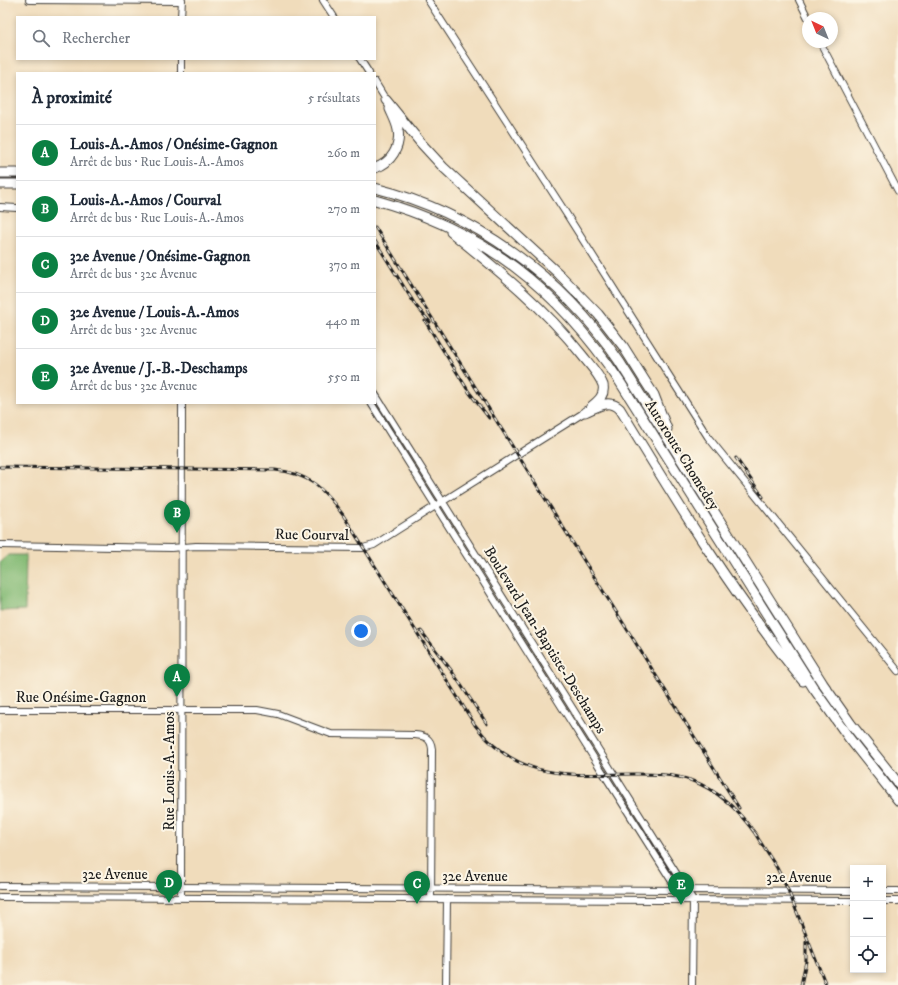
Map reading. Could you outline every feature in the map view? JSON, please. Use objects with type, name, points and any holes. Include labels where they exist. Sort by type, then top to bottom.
[{"type":"highway","points":[[376,168],[389,160],[397,145],[397,127],[386,100]]},
{"type":"highway","points":[[386,100],[420,142],[443,167],[559,274],[598,314],[626,351],[654,395],[675,450]]},
{"type":"highway","points":[[0,173],[16,173]]},
{"type":"highway","points":[[0,184],[16,184]]},
{"type":"highway","name":"Autoroute Chomedey","points":[[376,188],[426,205],[464,222],[505,247],[546,278],[580,311],[608,345],[814,671],[851,724],[898,783]]},
{"type":"highway","name":"Autoroute Chomedey","points":[[376,200],[413,211],[482,245],[518,269],[559,305],[591,341],[620,382],[797,663],[843,731],[898,800]]},
{"type":"highway","points":[[438,222],[524,293],[558,327],[584,357],[602,382],[604,390],[601,397],[585,412]]},
{"type":"highway","points":[[585,412],[608,403],[615,405],[620,409],[704,545],[776,648],[843,731]]},
{"type":"street","points":[[29,0],[182,1],[182,16]]},
{"type":"street","points":[[323,0],[333,16]]},
{"type":"street","points":[[428,0],[708,437],[898,672]]},
{"type":"street","points":[[799,0],[805,12]]},
{"type":"street","points":[[823,48],[898,192]]},
{"type":"street","points":[[181,60],[181,72]]},
{"type":"street","points":[[361,60],[368,72]]},
{"type":"street","points":[[376,84],[386,100]]},
{"type":"street","points":[[0,207],[16,208]]},
{"type":"street","name":"Boulevard Jean-Baptiste-Deschamps","points":[[376,396],[693,900]]},
{"type":"street","name":"Rue Louis-A.-Amos","points":[[181,898],[182,404]]},
{"type":"street","name":"Boulevard Jean-Baptiste-Deschamps","points":[[372,404],[677,890],[693,900]]},
{"type":"street","name":"Rue Courval","points":[[0,546],[368,547],[585,412]]},
{"type":"street","points":[[482,579],[489,575]]},
{"type":"street","name":"Rue Onésime-Gagnon","points":[[0,710],[261,710],[278,714],[331,734],[415,735],[427,738],[430,741],[432,749],[431,899]]},
{"type":"street","points":[[614,790],[620,786]]},
{"type":"street","name":"32e Avenue","points":[[0,886],[850,891]]},
{"type":"street","points":[[765,890],[765,901]]},
{"type":"street","points":[[814,890],[814,901]]},
{"type":"street","points":[[886,891],[898,891]]},
{"type":"street","name":"32e Avenue","points":[[0,897],[850,901]]},
{"type":"street","points":[[446,985],[447,899]]},
{"type":"street","points":[[692,985],[693,900]]},
{"type":"street","points":[[886,901],[898,901]]},
{"type":"green space","points":[[8,555],[26,555],[25,610],[0,611],[0,562]]},
{"type":"railway","points":[[376,229],[739,808]]},
{"type":"railway","points":[[376,243],[416,306],[430,322]]},
{"type":"railway","points":[[425,321],[469,392],[489,418]]},
{"type":"railway","points":[[736,458],[763,497]]},
{"type":"railway","points":[[0,467],[275,470],[287,472],[306,479],[322,490],[343,515],[475,725],[492,744],[510,757],[528,766],[548,771],[568,774],[656,774],[670,775],[690,780],[710,789],[728,802],[757,836]]},
{"type":"railway","points":[[421,631],[451,670],[487,724]]},
{"type":"railway","points":[[754,832],[777,868],[788,890],[826,985]]},
{"type":"railway","points":[[801,985],[806,961],[806,942]]},
{"type":"place","name":"Louis-A.-Amos / Courval","points":[[177,533]]},
{"type":"place","name":"Louis-A.-Amos / Onésime-Gagnon","points":[[177,697]]},
{"type":"place","name":"32e Avenue / Louis-A.-Amos","points":[[169,903]]},
{"type":"place","name":"32e Avenue / Onésime-Gagnon","points":[[417,904]]},
{"type":"place","name":"32e Avenue / J.-B.-Deschamps","points":[[681,905]]}]
